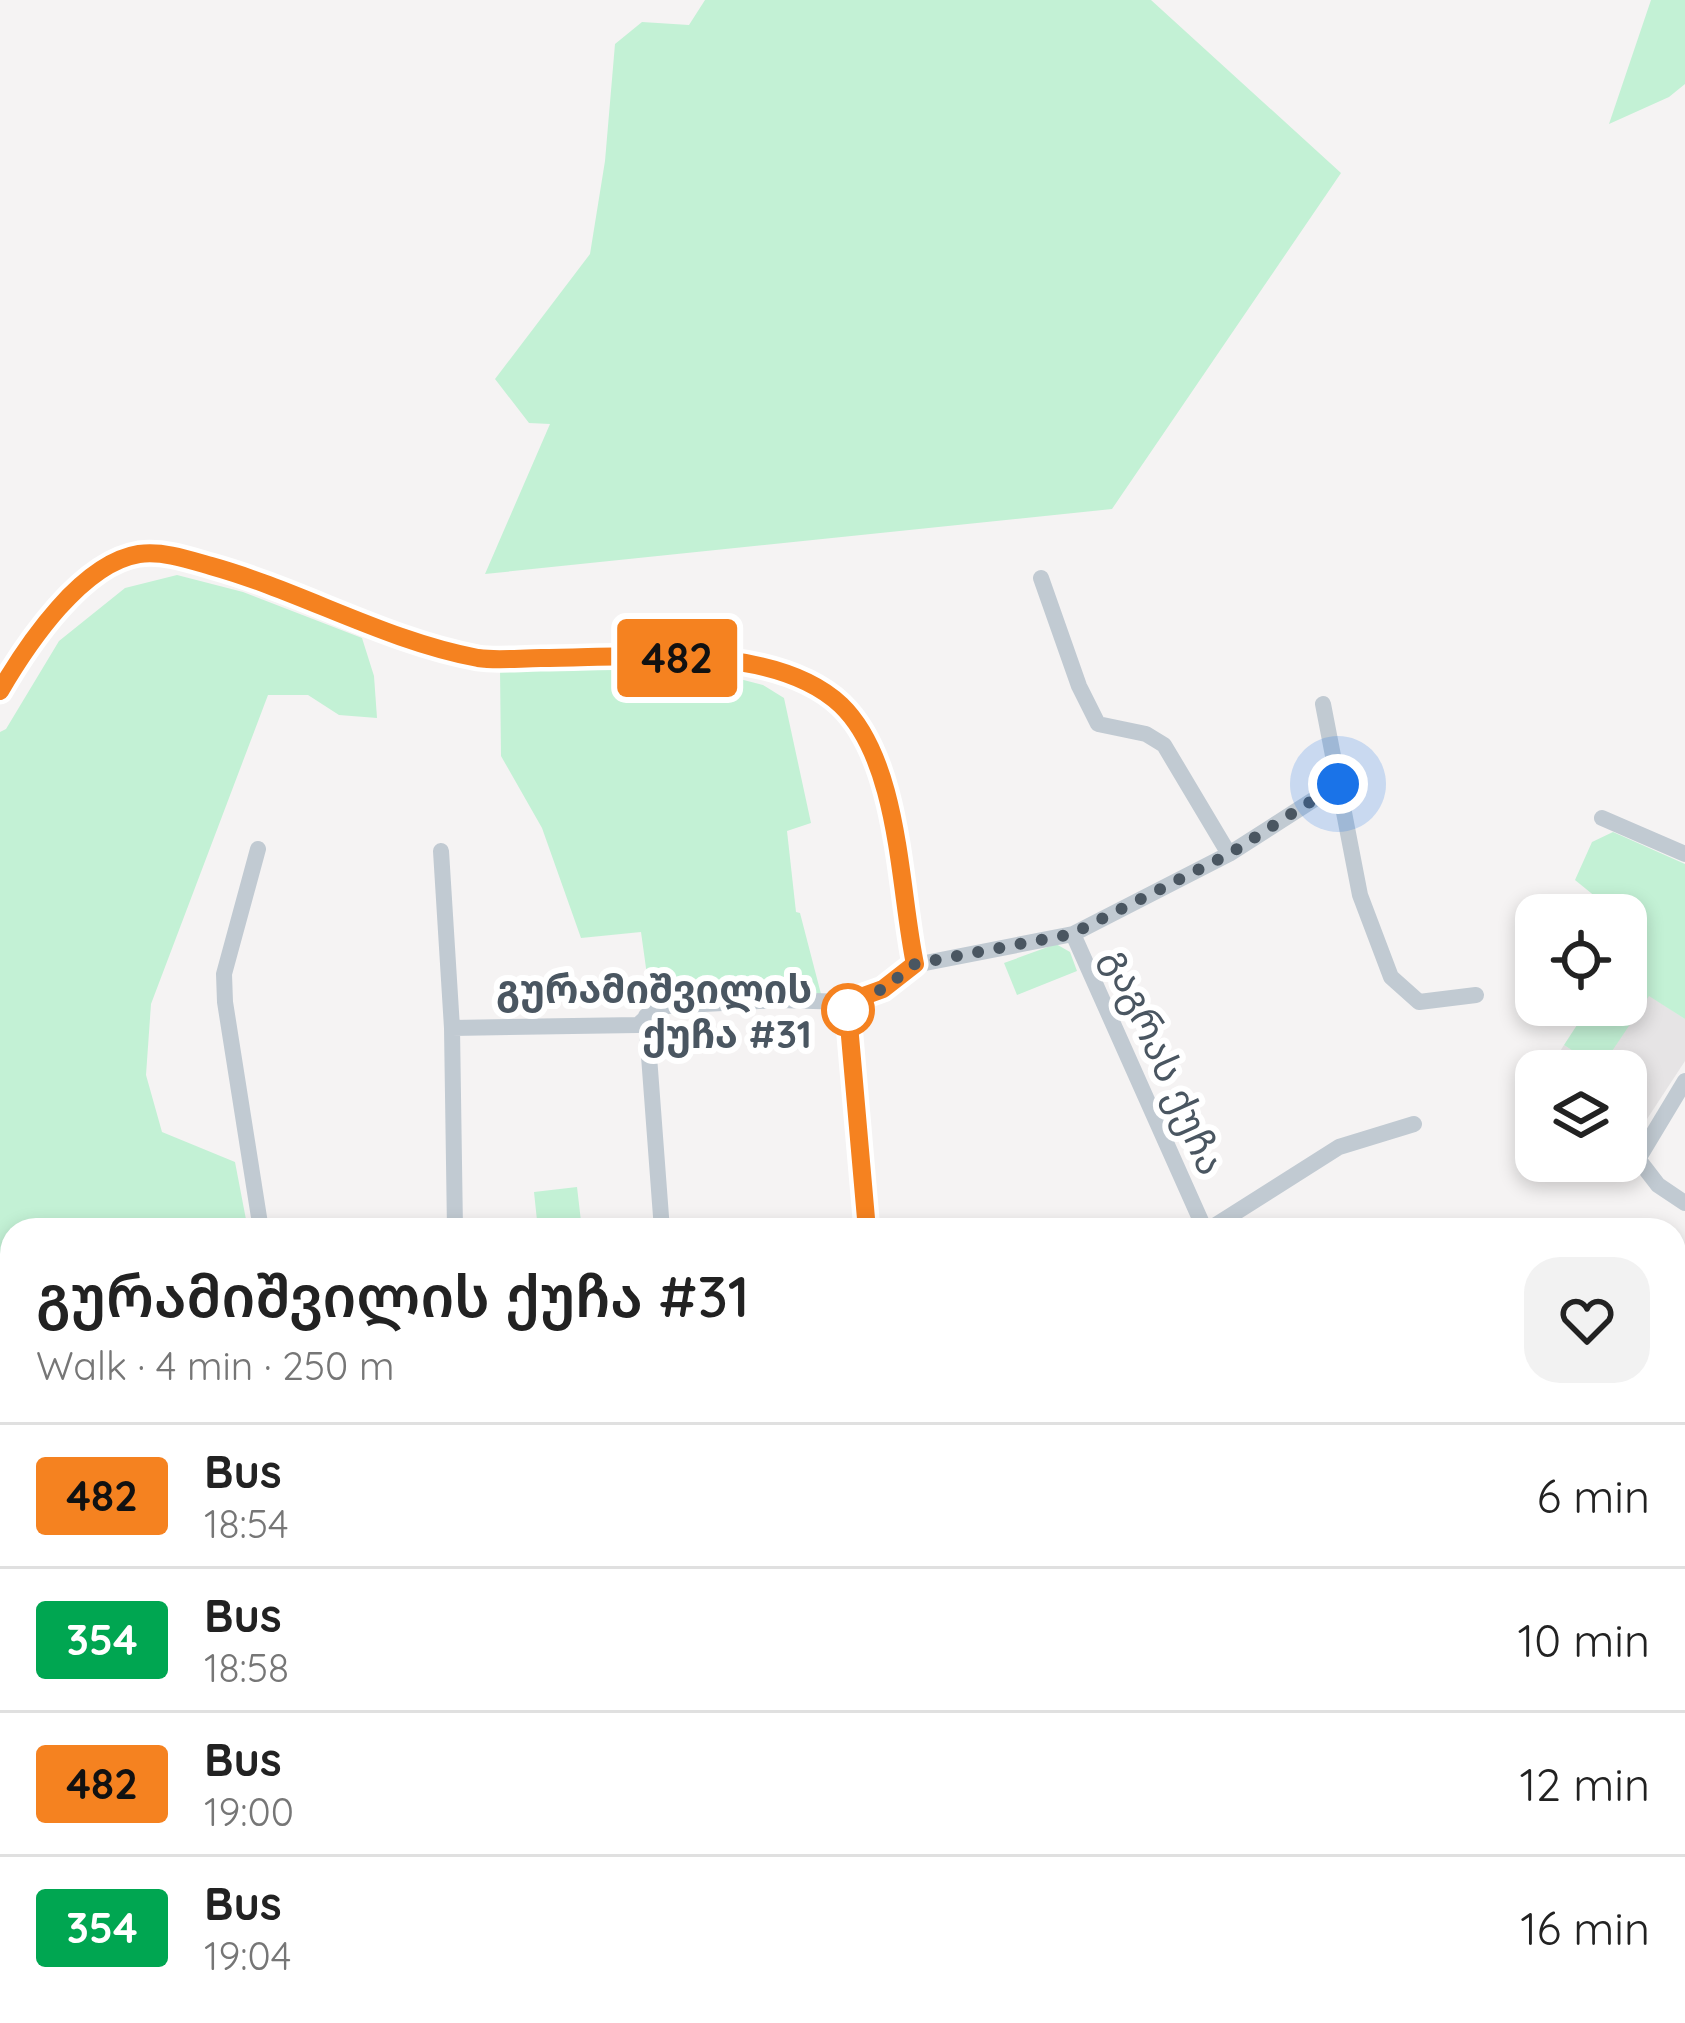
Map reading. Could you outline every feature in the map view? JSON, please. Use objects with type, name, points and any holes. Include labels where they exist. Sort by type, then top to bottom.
[{"type":"street","points":[[0,690],[73,591],[96,572],[138,554],[166,554],[257,578],[398,634],[480,658],[702,658],[792,677],[808,682],[845,709],[877,764],[888,799],[915,964]]},
{"type":"street","points":[[1041,578],[1079,686],[1098,724],[1146,734],[1164,745],[1229,854]]},
{"type":"street","points":[[1323,704],[1360,896],[1391,977],[1419,1002],[1476,994]]},
{"type":"street","name":"გაგრას ქუჩა","points":[[1202,1218],[1072,934],[1229,854],[1338,784]]},
{"type":"street","points":[[1602,818],[1685,854]]},
{"type":"street","points":[[258,849],[224,974],[224,1003],[259,1218]]},
{"type":"street","points":[[441,851],[452,1028],[455,1218]]},
{"type":"street","points":[[452,1028],[638,1025],[658,1008],[847,1002],[883,989],[915,964],[1072,934]]},
{"type":"street","points":[[847,1002],[866,1218]]},
{"type":"street","points":[[646,1016],[661,1218]]},
{"type":"street","points":[[1685,1081],[1638,1159],[1658,1184],[1685,1203]]},
{"type":"street","points":[[1226,1218],[1339,1147],[1414,1124]]},
{"type":"shaded area","points":[[1647,998],[1685,1019],[1685,1061],[1647,1119],[1647,1050],[1612,1050],[1628,1026],[1647,1026]]},
{"type":"green space","points":[[705,0],[1151,0],[1341,173],[1112,509],[485,574],[550,424],[529,423],[495,379],[590,254],[605,161],[615,44],[642,22],[689,25]]},
{"type":"green space","points":[[1651,0],[1685,0],[1685,84],[1669,97],[1609,124]]},
{"type":"green space","points":[[177,575],[243,592],[362,638],[374,676],[377,718],[339,715],[308,695],[268,695],[151,1004],[146,1075],[162,1132],[235,1162],[246,1218],[0,1218],[0,732],[59,641],[125,588]]},
{"type":"green space","points":[[701,669],[763,685],[784,698],[811,823],[787,831],[796,912],[821,994],[651,1004],[641,932],[581,938],[542,828],[501,756],[500,670]]},
{"type":"green space","points":[[1613,832],[1685,864],[1685,1019],[1647,999],[1647,894],[1592,894],[1575,880],[1592,842]]},
{"type":"green space","points":[[1056,944],[1070,952],[1077,971],[1017,995],[1004,963]]},
{"type":"green space","points":[[1576,1026],[1629,1026],[1613,1050],[1572,1050],[1564,1045]]},
{"type":"green space","points":[[577,1187],[581,1218],[537,1218],[534,1192]]},
{"type":"bus line","name":"482","points":[[0,691],[73,591],[96,572],[138,554],[166,554],[257,578],[398,634],[480,658],[702,658],[732,661],[808,682],[845,709],[877,764],[888,799],[915,964],[883,989],[847,1002],[866,1218]]},
{"type":"place","name":"გურამიშვილის ქუჩა #31","points":[[848,1010]]},
{"type":"route","points":[[848,1010],[847,1002],[883,989],[915,964],[1072,934],[1229,854],[1338,784]]}]
